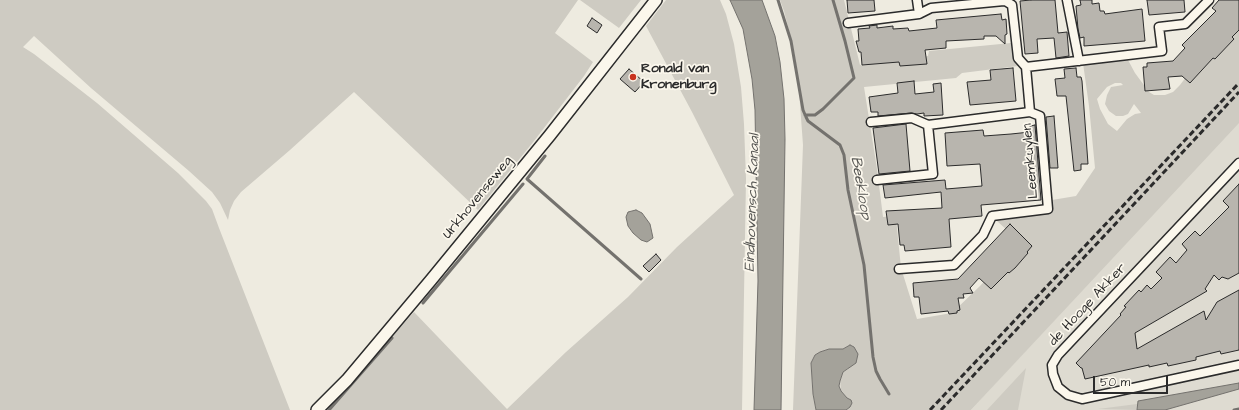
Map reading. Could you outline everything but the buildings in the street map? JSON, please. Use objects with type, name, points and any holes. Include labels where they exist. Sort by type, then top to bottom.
[{"type":"street","name":"Urkhovenseweg","points":[[317,410],[347,380],[431,280],[550,135],[656,0]]},
{"type":"street","points":[[917,0],[919,14]]},
{"type":"street","name":"Leemkuylen","points":[[848,23],[919,14],[930,8],[1004,0],[1012,5],[1018,58],[1026,68],[1030,112]]},
{"type":"street","points":[[1067,0],[1079,61]]},
{"type":"street","points":[[1026,68],[1162,51],[1160,27],[1185,24],[1209,0]]},
{"type":"street","name":"Leemkuylen","points":[[871,122],[912,118],[928,125],[1030,112],[1040,116],[1048,209],[992,216],[983,235],[954,265],[899,269]]},
{"type":"street","points":[[877,180],[933,174],[928,125]]},
{"type":"street","name":"de Hooge Akker","points":[[1239,162],[1058,355],[1052,365],[1053,374],[1058,387],[1068,396],[1082,399],[1239,365]]},
{"type":"shaded area","points":[[0,0],[578,0],[555,33],[593,62],[534,141],[478,210],[354,92],[241,192],[234,201],[228,220],[220,203],[212,192],[91,88],[34,36],[23,47],[97,103],[178,173],[212,209],[290,410],[0,410]]},
{"type":"shaded area","points":[[580,0],[641,0],[619,28]]},
{"type":"shaded area","points":[[666,0],[720,0],[726,14],[734,44],[741,87],[746,179],[742,410],[325,410],[414,312],[507,409],[566,352],[628,297],[677,247],[734,195],[646,26]]},
{"type":"shaded area","points":[[730,0],[762,0],[775,36],[780,62],[784,99],[785,139],[781,410],[754,410],[758,281],[755,110],[752,79],[743,29]]},
{"type":"shaded area","points":[[780,0],[844,0],[860,65],[928,56],[929,51],[1011,43],[1012,53],[1018,66],[962,73],[956,78],[864,87],[883,217],[895,216],[896,218],[901,268],[917,319],[952,313],[980,286],[1020,243],[997,221],[1048,213],[1052,200],[1076,196],[1095,168],[1083,63],[1128,60],[1135,73],[1149,92],[1154,95],[1165,95],[1173,92],[1180,85],[1189,73],[1239,20],[1239,123],[971,410],[846,410],[850,407],[851,400],[841,391],[840,381],[843,372],[848,369],[850,345],[843,349],[829,349],[815,355],[811,363],[813,394],[816,410],[793,410],[803,145],[798,77],[794,51]],"holes":[[[1115,83],[1121,83],[1123,85],[1111,87],[1107,95],[1105,104],[1109,111],[1116,116],[1123,116],[1128,114],[1134,104],[1141,113],[1135,114],[1127,119],[1117,131],[1108,124],[1100,109],[1097,99],[1107,87]]]},
{"type":"shaded area","points":[[1239,118],[1239,410],[971,410]]},
{"type":"shaded area","points":[[636,210],[642,213],[650,224],[653,238],[647,242],[641,240],[628,226],[626,217],[628,212]]},
{"type":"shaded area","points":[[850,345],[854,347],[858,354],[856,363],[843,372],[839,386],[847,398],[851,400],[852,403],[850,407],[846,410],[816,410],[813,394],[811,363],[815,355],[829,349],[843,349]]},
{"type":"shaded area","points":[[1026,368],[1018,410],[987,410]]},
{"type":"shaded area","points":[[1239,383],[1239,389],[1165,410],[1137,410],[1138,401]]},
{"type":"shaded area","points":[[1137,404],[1137,410],[1098,409]]},
{"type":"waterway","name":"Beekloop","points":[[778,0],[791,41],[803,110],[808,121],[840,145],[844,155],[848,190],[864,265],[873,357],[876,371],[889,394]]},
{"type":"waterway","points":[[805,115],[815,115],[823,109],[854,78],[833,0]]},
{"type":"waterway","points":[[545,156],[527,179],[641,279]]},
{"type":"waterway","points":[[423,303],[523,184]]},
{"type":"waterway","points":[[329,410],[392,338]]},
{"type":"waterway","name":"Beekloop","points":[[1234,410],[1239,409]]},
{"type":"railway","points":[[930,410],[1239,83]]},
{"type":"railway","points":[[941,410],[1239,92]]},
{"type":"place","name":"Ronald van Kronenburg","points":[[633,77]]},
{"type":"water label","name":"Eindhovensch Kanaal","points":[[753,203]]}]
